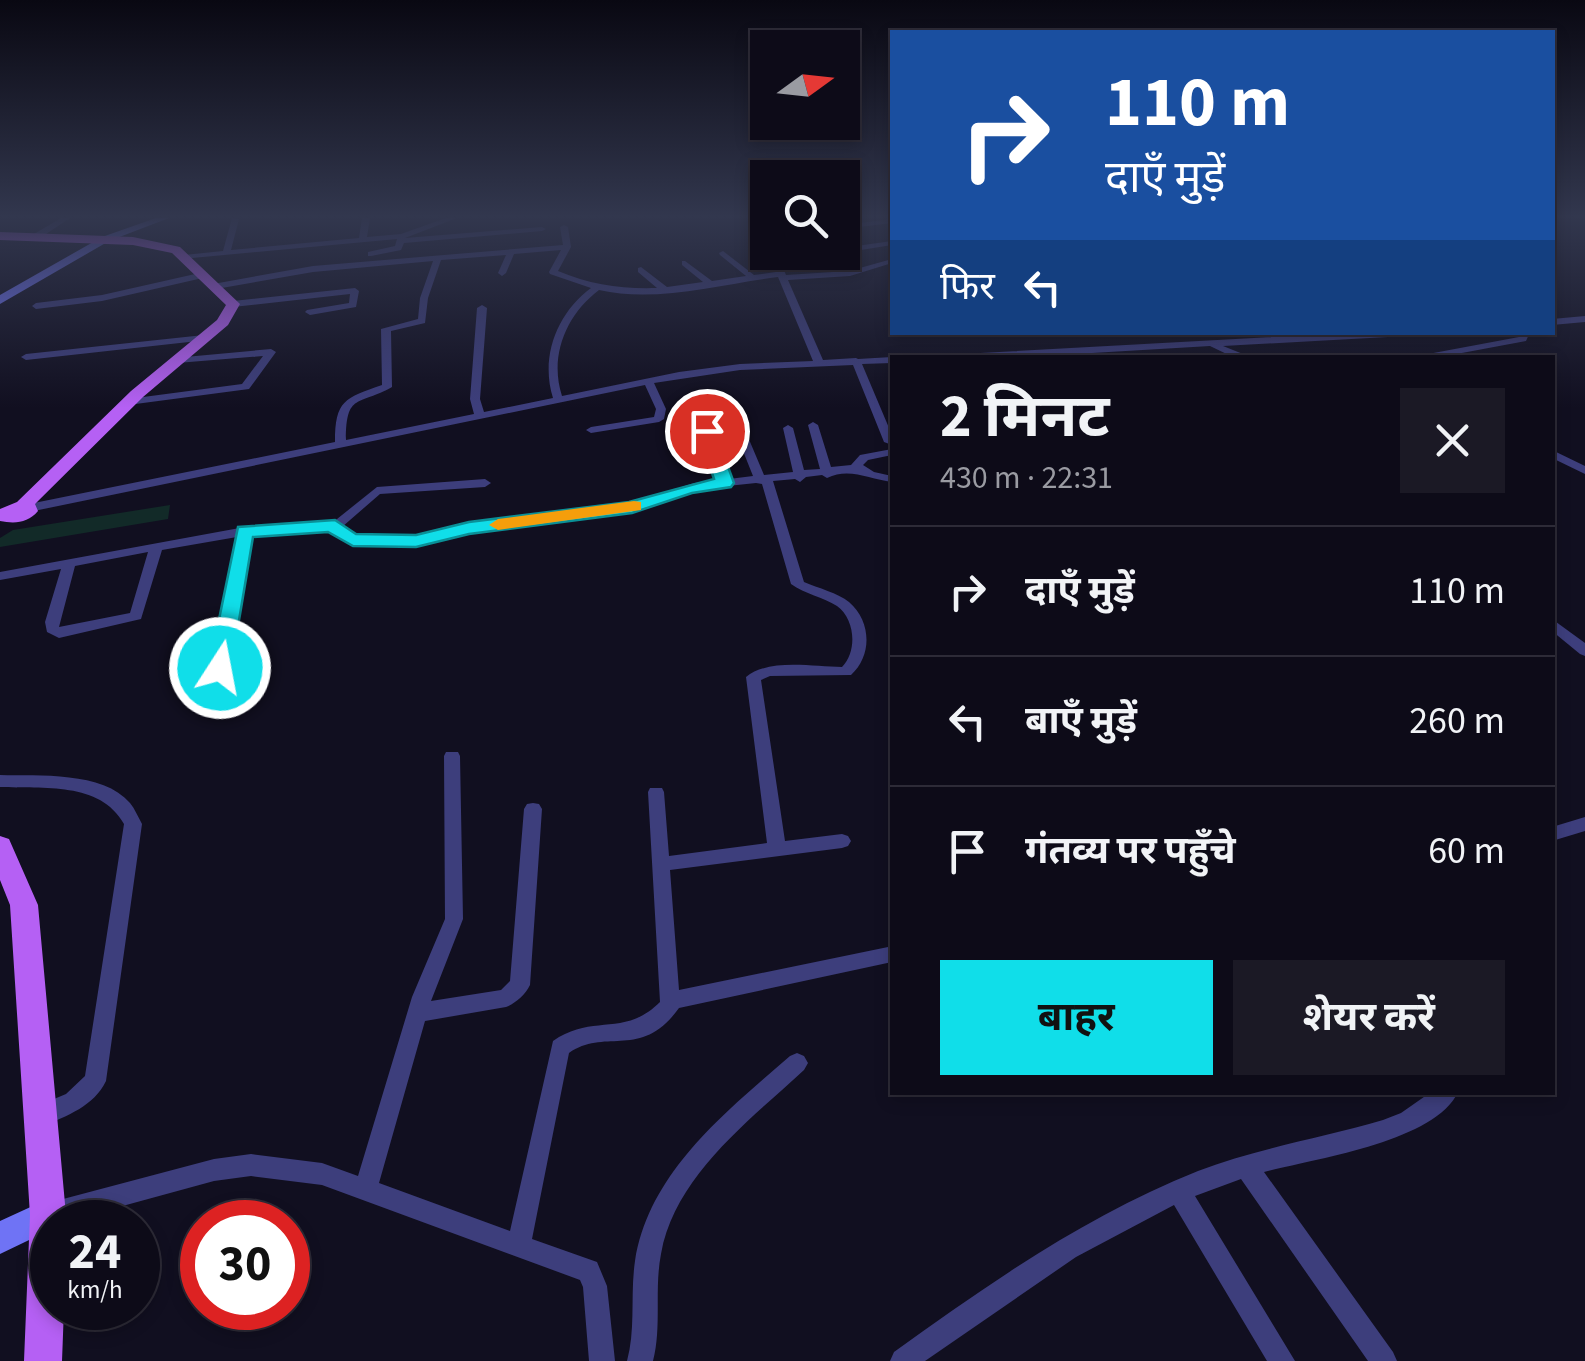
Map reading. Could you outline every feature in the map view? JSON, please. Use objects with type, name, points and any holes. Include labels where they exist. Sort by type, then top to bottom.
[{"type":"main road","points":[[2,516],[19,516],[128,402],[228,316],[222,292],[211,282]]},
{"type":"main road","points":[[0,846],[24,905],[44,1115],[47,1200]]},
{"type":"main road","points":[[43,1361],[44,1330]]},
{"type":"street","points":[[0,300],[33,282]]},
{"type":"street","points":[[36,306],[102,298],[175,282]]},
{"type":"street","points":[[222,292],[265,282]]},
{"type":"street","points":[[340,442],[340,417],[346,403],[360,394],[387,387],[386,329],[422,321],[430,282]]},
{"type":"street","points":[[575,282],[595,289],[628,292],[718,282]]},
{"type":"street","points":[[655,282],[664,289]]},
{"type":"street","points":[[783,282],[819,362]]},
{"type":"street","points":[[558,398],[550,379],[562,329],[595,289]]},
{"type":"street","points":[[222,292],[355,291],[352,306],[310,312]]},
{"type":"street","points":[[479,414],[475,400],[482,308]]},
{"type":"street","points":[[1555,322],[1585,319]]},
{"type":"street","points":[[1074,355],[1379,335]]},
{"type":"street","points":[[1430,355],[1523,339],[1524,335]]},
{"type":"street","points":[[26,357],[204,338]]},
{"type":"street","points":[[1215,346],[1237,355]]},
{"type":"street","points":[[1182,348],[1190,355]]},
{"type":"street","points":[[128,402],[245,388],[271,352],[177,360]]},
{"type":"street","points":[[27,507],[648,381],[740,367],[890,360]]},
{"type":"street","points":[[856,361],[890,444]]},
{"type":"street","points":[[591,430],[659,419],[661,410],[648,381]]},
{"type":"street","points":[[873,402],[890,400]]},
{"type":"street","points":[[732,410],[764,480],[798,584],[844,604],[860,636],[858,658],[846,672],[769,671],[753,677],[777,850]]},
{"type":"street","points":[[813,425],[827,474]]},
{"type":"street","points":[[788,428],[800,478]]},
{"type":"street","points":[[707,431],[725,483]]},
{"type":"street","points":[[857,468],[864,457],[890,447]]},
{"type":"street","points":[[1555,456],[1585,471]]},
{"type":"street","points":[[335,526],[338,533],[353,540],[416,541],[469,528],[632,507],[689,488],[725,483],[800,478],[857,468],[890,478]]},
{"type":"street","points":[[0,576],[245,532],[335,526],[378,491],[485,483]]},
{"type":"street","points":[[220,668],[245,532]]},
{"type":"street","points":[[70,563],[52,622],[52,629],[59,633],[136,616],[156,547]]},
{"type":"street","points":[[1555,626],[1585,651]]},
{"type":"street","points":[[366,1188],[418,1013],[454,919],[452,756]]},
{"type":"street","points":[[0,781],[101,790],[124,803],[132,824],[95,1081],[74,1101],[44,1115]]},
{"type":"street","points":[[519,1245],[560,1048],[575,1038],[643,1031],[652,1026],[670,1000],[656,792]]},
{"type":"street","points":[[418,1013],[506,998],[520,986],[533,809]]},
{"type":"street","points":[[1555,833],[1585,824]]},
{"type":"street","points":[[660,864],[842,842]]},
{"type":"street","points":[[670,1000],[888,955]]},
{"type":"street","points":[[640,1361],[645,1345],[643,1296],[650,1246],[668,1199],[684,1174],[797,1063]]},
{"type":"street","points":[[903,1361],[1062,1248],[1246,1166],[1401,1124],[1434,1108],[1445,1095]]},
{"type":"street","points":[[101,1200],[214,1170],[251,1165],[322,1174],[366,1188],[591,1274],[602,1361]]},
{"type":"street","points":[[1246,1166],[1384,1361]]},
{"type":"street","points":[[1180,1193],[1282,1361]]},
{"type":"street","points":[[0,1238],[30,1223]]},
{"type":"green space","points":[[170,505],[168,519],[0,547],[0,538],[13,530]]},
{"type":"slow traffic","points":[[498,525],[634,506]]},
{"type":"route","points":[[220,668],[245,532],[335,526],[338,533],[353,540],[416,541],[469,528],[632,507],[689,488],[725,483],[707,431]]}]
